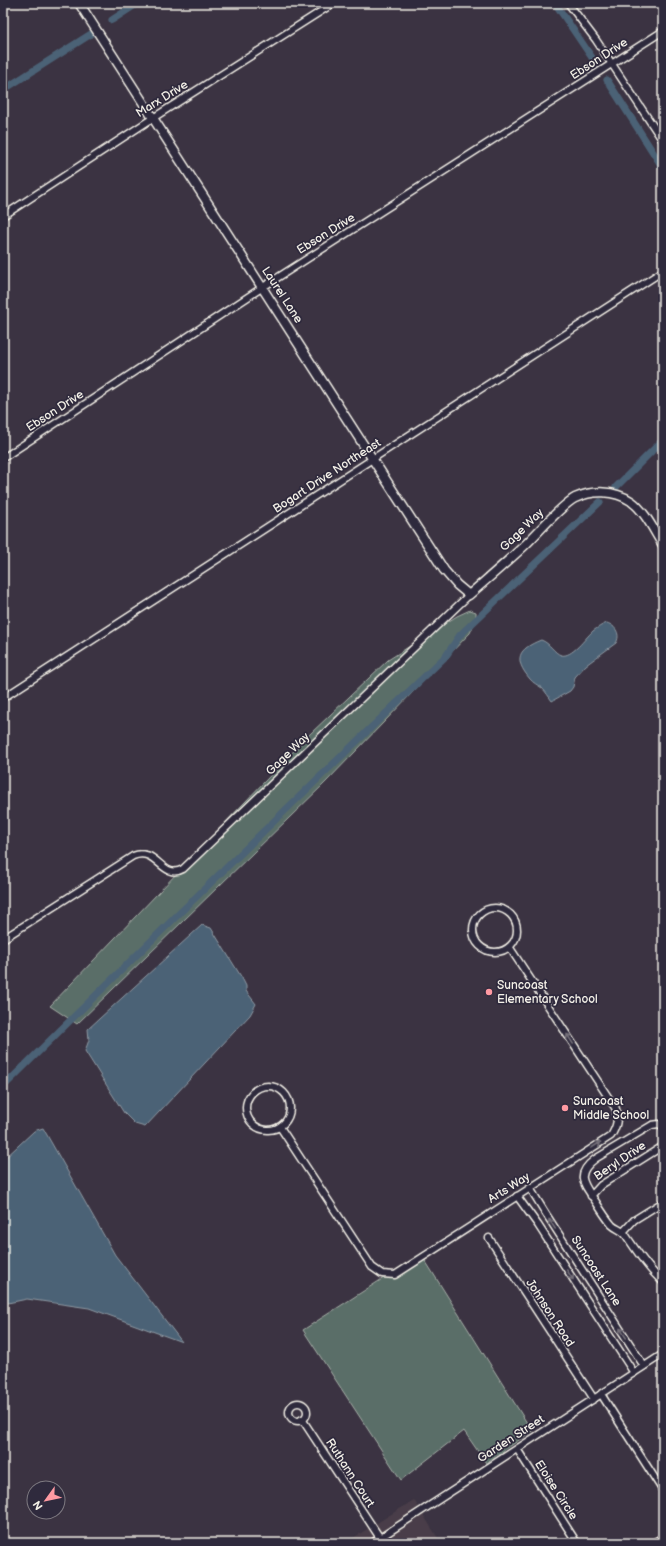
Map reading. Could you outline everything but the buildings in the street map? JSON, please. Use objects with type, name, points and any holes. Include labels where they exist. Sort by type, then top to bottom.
[{"type":"street","name":"Laurel Lane","points":[[79,3],[450,578],[469,596]]},
{"type":"street","name":"Marx Drive","points":[[3,216],[153,118],[334,3]]},
{"type":"street","points":[[568,3],[612,64],[663,141]]},
{"type":"street","name":"Ebson Drive","points":[[3,458],[263,287],[663,31]]},
{"type":"street","name":"Bogart Drive Northeast","points":[[3,698],[663,271]]},
{"type":"street","name":"Gage Way","points":[[3,939],[132,856],[139,853],[146,854],[169,872],[177,873],[183,870],[469,596],[522,548],[562,508],[574,499],[590,494],[606,492],[622,496],[637,507],[663,545]]},
{"type":"street","points":[[496,908],[503,909],[510,913],[518,927],[518,935],[510,948],[497,953],[483,949],[478,944],[473,932],[474,924],[481,913],[488,909],[496,908]]},
{"type":"street","name":"Arts Way","points":[[280,1127],[372,1267],[382,1274],[395,1275],[611,1136],[618,1119],[616,1109],[510,948]]},
{"type":"street","points":[[267,1086],[274,1087],[281,1090],[286,1095],[289,1102],[289,1116],[280,1127],[267,1130],[260,1129],[250,1121],[246,1108],[247,1101],[255,1090],[267,1086]]},
{"type":"street","name":"Beryl Drive","points":[[663,1127],[659,1124],[652,1125],[586,1165],[582,1173],[582,1180],[591,1196],[609,1221],[614,1227],[624,1232],[636,1250],[663,1282]]},
{"type":"street","name":"Beryl Drive","points":[[591,1196],[600,1185],[663,1146]]},
{"type":"street","name":"Suncoast Lane","points":[[530,1188],[644,1366]]},
{"type":"street","name":"Suncoast Lane","points":[[517,1196],[538,1225],[634,1373]]},
{"type":"street","points":[[624,1232],[634,1220],[663,1202]]},
{"type":"street","name":"Johnson Road","points":[[489,1238],[594,1399]]},
{"type":"street","name":"Garden Street","points":[[372,1543],[663,1354]]},
{"type":"street","points":[[601,1394],[663,1491]]},
{"type":"street","name":"Ruthann Court","points":[[302,1419],[380,1538]]},
{"type":"street","name":"Eloise Circle","points":[[516,1449],[577,1543]]},
{"type":"street","points":[[653,1543],[663,1537]]},
{"type":"shaded area","points":[[414,1500],[441,1543],[345,1543]]},
{"type":"green space","points":[[470,610],[476,612],[476,620],[470,633],[325,783],[77,1024],[50,1006],[310,734],[388,660],[457,616]]},
{"type":"green space","points":[[421,1254],[532,1431],[486,1463],[464,1431],[401,1480],[303,1330]]},
{"type":"water","points":[[607,623],[613,626],[617,631],[618,637],[616,643],[586,665],[575,677],[573,687],[570,691],[552,701],[542,688],[531,680],[521,666],[520,655],[533,643],[541,640],[547,643],[558,654],[570,654],[593,631]]},
{"type":"water","points":[[202,925],[211,928],[242,978],[246,986],[246,991],[256,1004],[250,1015],[145,1127],[135,1124],[124,1113],[85,1051],[89,1040],[88,1029]]},
{"type":"water","points":[[43,1128],[115,1255],[182,1342],[89,1308],[27,1299],[3,1304],[3,1160],[34,1131]]},
{"type":"waterway","points":[[112,20],[138,3]]},
{"type":"waterway","points":[[555,3],[595,62]]},
{"type":"waterway","points":[[3,90],[91,34]]},
{"type":"waterway","points":[[607,80],[663,168]]},
{"type":"waterway","points":[[616,487],[663,440]]},
{"type":"waterway","points":[[3,1087],[223,870],[446,656],[460,635],[600,502]]},
{"type":"place","name":"Suncoast Elementary School","points":[[489,992]]},
{"type":"place","name":"Suncoast Middle School","points":[[565,1108]]}]
